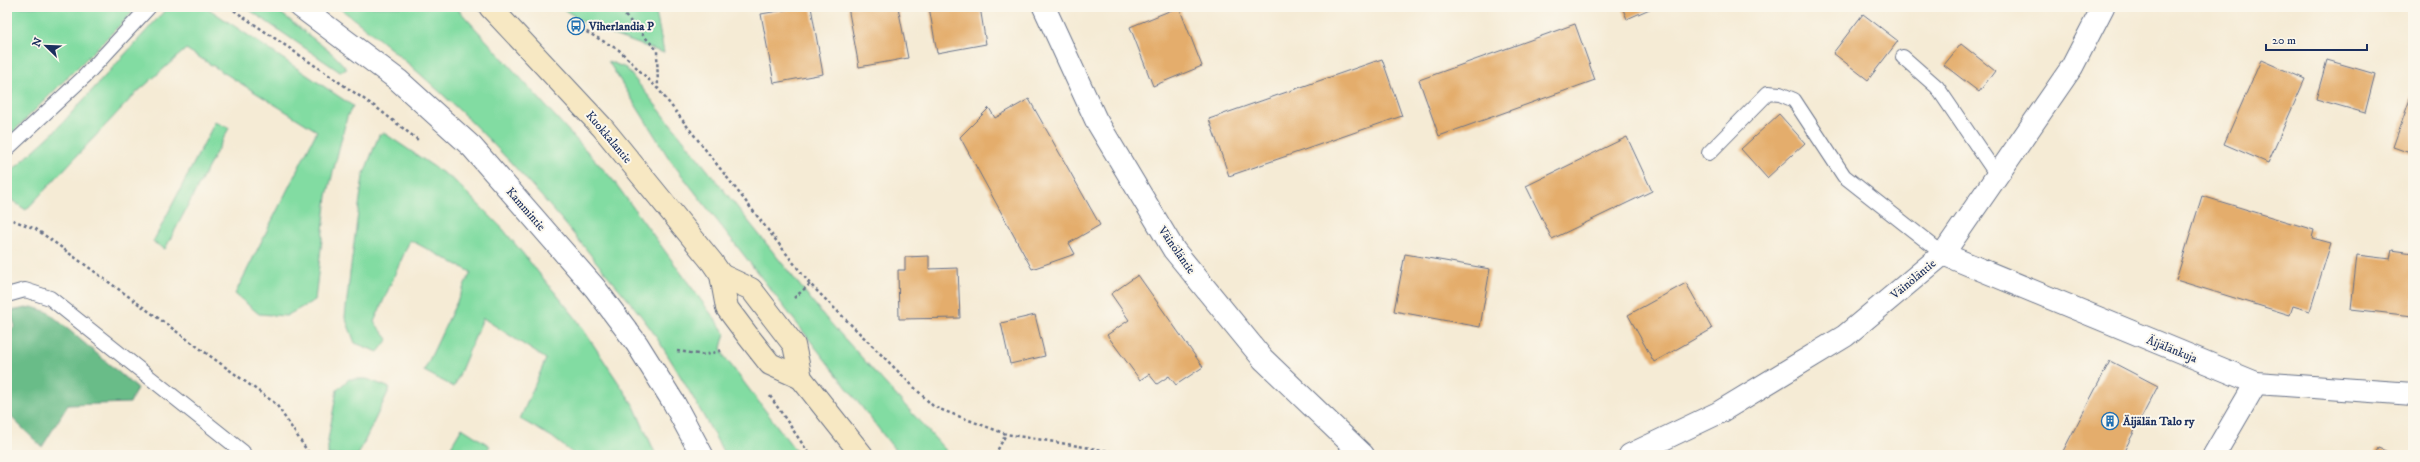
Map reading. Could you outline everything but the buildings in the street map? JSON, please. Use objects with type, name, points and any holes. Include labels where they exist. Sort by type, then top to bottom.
[{"type":"main road","name":"Kuokkalantie","points":[[490,7],[602,127],[721,275],[751,289],[794,345],[801,378],[862,455]]},
{"type":"main road","name":"Kuokkalantie","points":[[721,275],[727,308],[748,336],[770,364],[801,378]]},
{"type":"street","name":"Kammintie","points":[[301,7],[398,80],[472,147],[594,288],[637,344],[674,403],[702,455]]},
{"type":"street","name":"Väinöläntie","points":[[1044,7],[1096,120],[1174,250],[1263,359],[1363,455]]},
{"type":"street","name":"Väinöläntie","points":[[1630,455],[1718,413],[1845,336],[1943,254],[2072,67],[2103,7]]},
{"type":"street","name":"Äijälänkuja","points":[[1943,254],[2256,383],[2413,394]]},
{"type":"street","points":[[2214,455],[2256,383]]},
{"type":"lane","points":[[7,149],[84,78],[149,7]]},
{"type":"lane","points":[[1903,57],[1937,87],[1997,175]]},
{"type":"lane","points":[[1709,153],[1768,93],[1780,94],[1794,100],[1844,176],[1943,254]]},
{"type":"lane","points":[[7,295],[25,290],[50,298],[243,452],[241,455]]},
{"type":"path","points":[[229,7],[377,108],[421,142]]},
{"type":"path","points":[[618,7],[657,50],[658,90]]},
{"type":"path","points":[[576,26],[619,50],[658,90],[810,284],[934,408],[1006,434],[1133,455]]},
{"type":"path","points":[[7,218],[36,229],[276,404],[310,455]]},
{"type":"path","points":[[674,350],[705,355],[730,348]]},
{"type":"path","points":[[768,394],[810,455]]},
{"type":"path","points":[[996,455],[1006,434]]},
{"type":"green space","points":[[7,7],[138,7],[7,138],[7,98],[12,92],[7,83]]},
{"type":"green space","points":[[168,7],[206,7],[353,106],[347,117],[327,196],[315,300],[286,316],[259,314],[235,294],[317,131],[186,49],[134,95],[26,210],[7,197],[7,175],[55,131]]},
{"type":"green space","points":[[245,7],[273,7],[334,55],[347,69],[340,72]]},
{"type":"green space","points":[[338,7],[456,7],[613,180],[725,333],[721,348],[724,356],[799,455],[725,455],[700,409],[655,335],[539,193],[477,127],[444,96],[410,65]]},
{"type":"green space","points":[[560,7],[655,7],[664,53],[593,28]]},
{"type":"green space","points":[[608,61],[626,68],[825,317],[950,455],[899,455],[670,160]]},
{"type":"green space","points":[[215,122],[229,128],[165,249],[153,242]]},
{"type":"green space","points":[[384,133],[455,181],[502,228],[575,317],[634,406],[656,455],[575,455],[552,437],[520,419],[546,359],[483,318],[454,387],[424,371],[471,272],[410,240],[374,322],[388,339],[378,352],[355,343],[345,317],[363,176],[379,135]]},
{"type":"green space","points":[[32,307],[48,312],[137,388],[130,403],[68,405],[42,447],[7,413],[7,333],[15,326],[10,311]]},
{"type":"green space","points":[[349,379],[367,379],[390,388],[358,455],[328,455],[328,440],[337,390]]},
{"type":"green space","points":[[462,428],[490,446],[483,455],[446,455]]},
{"type":"place","name":"Viherlandia P","points":[[576,26]]},
{"type":"place","name":"Äijälän Talo ry","points":[[2110,421]]}]
